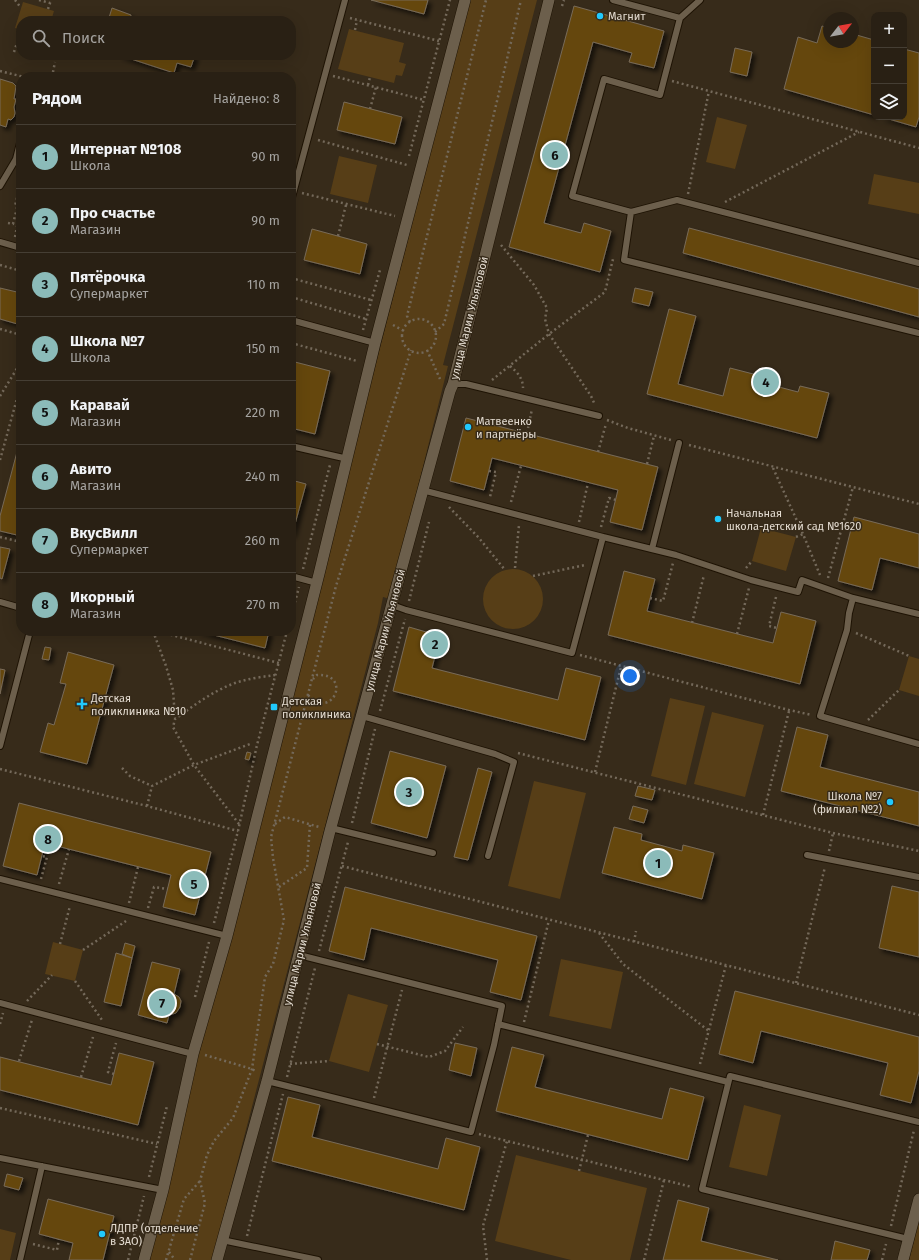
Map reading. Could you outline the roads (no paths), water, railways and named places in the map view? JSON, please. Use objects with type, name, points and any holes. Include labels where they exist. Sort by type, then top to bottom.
[{"type":"street","points":[[144,1260],[198,1054],[317,583],[375,343],[464,0]]},
{"type":"street","name":"улица Марии Ульяновой","points":[[217,1260],[267,1081],[299,955],[326,828],[362,716],[422,490],[453,384],[549,0]]},
{"type":"street","points":[[903,1260],[919,1199]]},
{"type":"lane","points":[[296,183],[345,0]]},
{"type":"lane","points":[[612,0],[680,18]]},
{"type":"lane","points":[[700,0],[680,18],[660,95],[604,80],[572,196],[631,212],[677,200],[919,263]]},
{"type":"lane","points":[[0,186],[16,159]]},
{"type":"lane","points":[[631,212],[624,260],[919,333]]},
{"type":"lane","points":[[0,242],[16,247]]},
{"type":"lane","points":[[296,321],[375,343]]},
{"type":"lane","points":[[453,384],[466,384],[481,389],[599,416]]},
{"type":"lane","points":[[652,549],[679,443]]},
{"type":"lane","points":[[296,447],[348,459]]},
{"type":"lane","points":[[422,490],[676,555],[751,580],[798,592],[802,580],[853,598],[919,614]]},
{"type":"lane","points":[[392,605],[406,610],[572,653],[596,563],[601,536]]},
{"type":"lane","points":[[296,577],[317,583]]},
{"type":"lane","points":[[853,598],[847,630],[820,716],[919,744]]},
{"type":"lane","points":[[0,602],[16,607]]},
{"type":"lane","points":[[0,746],[29,636]]},
{"type":"lane","points":[[362,716],[495,754],[514,762],[488,856]]},
{"type":"lane","points":[[326,828],[433,853]]},
{"type":"lane","points":[[807,855],[919,877]]},
{"type":"lane","points":[[0,879],[227,936]]},
{"type":"lane","points":[[267,1081],[471,1132],[492,1052],[502,1006],[299,955]]},
{"type":"lane","points":[[0,1003],[111,1033],[198,1054]]},
{"type":"lane","points":[[498,1024],[728,1082]]},
{"type":"lane","points":[[908,1239],[702,1189],[730,1076],[918,1122]]},
{"type":"lane","points":[[0,1158],[163,1190]]},
{"type":"lane","points":[[20,1260],[42,1166]]},
{"type":"lane","points":[[222,1240],[318,1260]]},
{"type":"place","name":"Магнит","points":[[600,16]]},
{"type":"place","name":"Авито","points":[[555,155]]},
{"type":"place","name":"Школа №7","points":[[766,382]]},
{"type":"place","name":"Матвеенко и партнёры","points":[[468,427]]},
{"type":"place","name":"Начальная школа-детский сад №1620","points":[[718,519]]},
{"type":"place","name":"Про счастье","points":[[435,644]]},
{"type":"place","name":"Детская поликлиника №10","points":[[82,704]]},
{"type":"place","name":"Детская поликлиника","points":[[274,707]]},
{"type":"place","name":"Пятёрочка","points":[[409,792]]},
{"type":"place","name":"Школа №7 (филиал №2)","points":[[890,802]]},
{"type":"place","name":"Икорный","points":[[48,839]]},
{"type":"place","name":"Интернат №108","points":[[658,863]]},
{"type":"place","name":"Каравай","points":[[194,884]]},
{"type":"place","name":"ВкусВилл","points":[[162,1003]]},
{"type":"place","name":"ЛДПР (отделение в ЗАО)","points":[[102,1234]]}]
